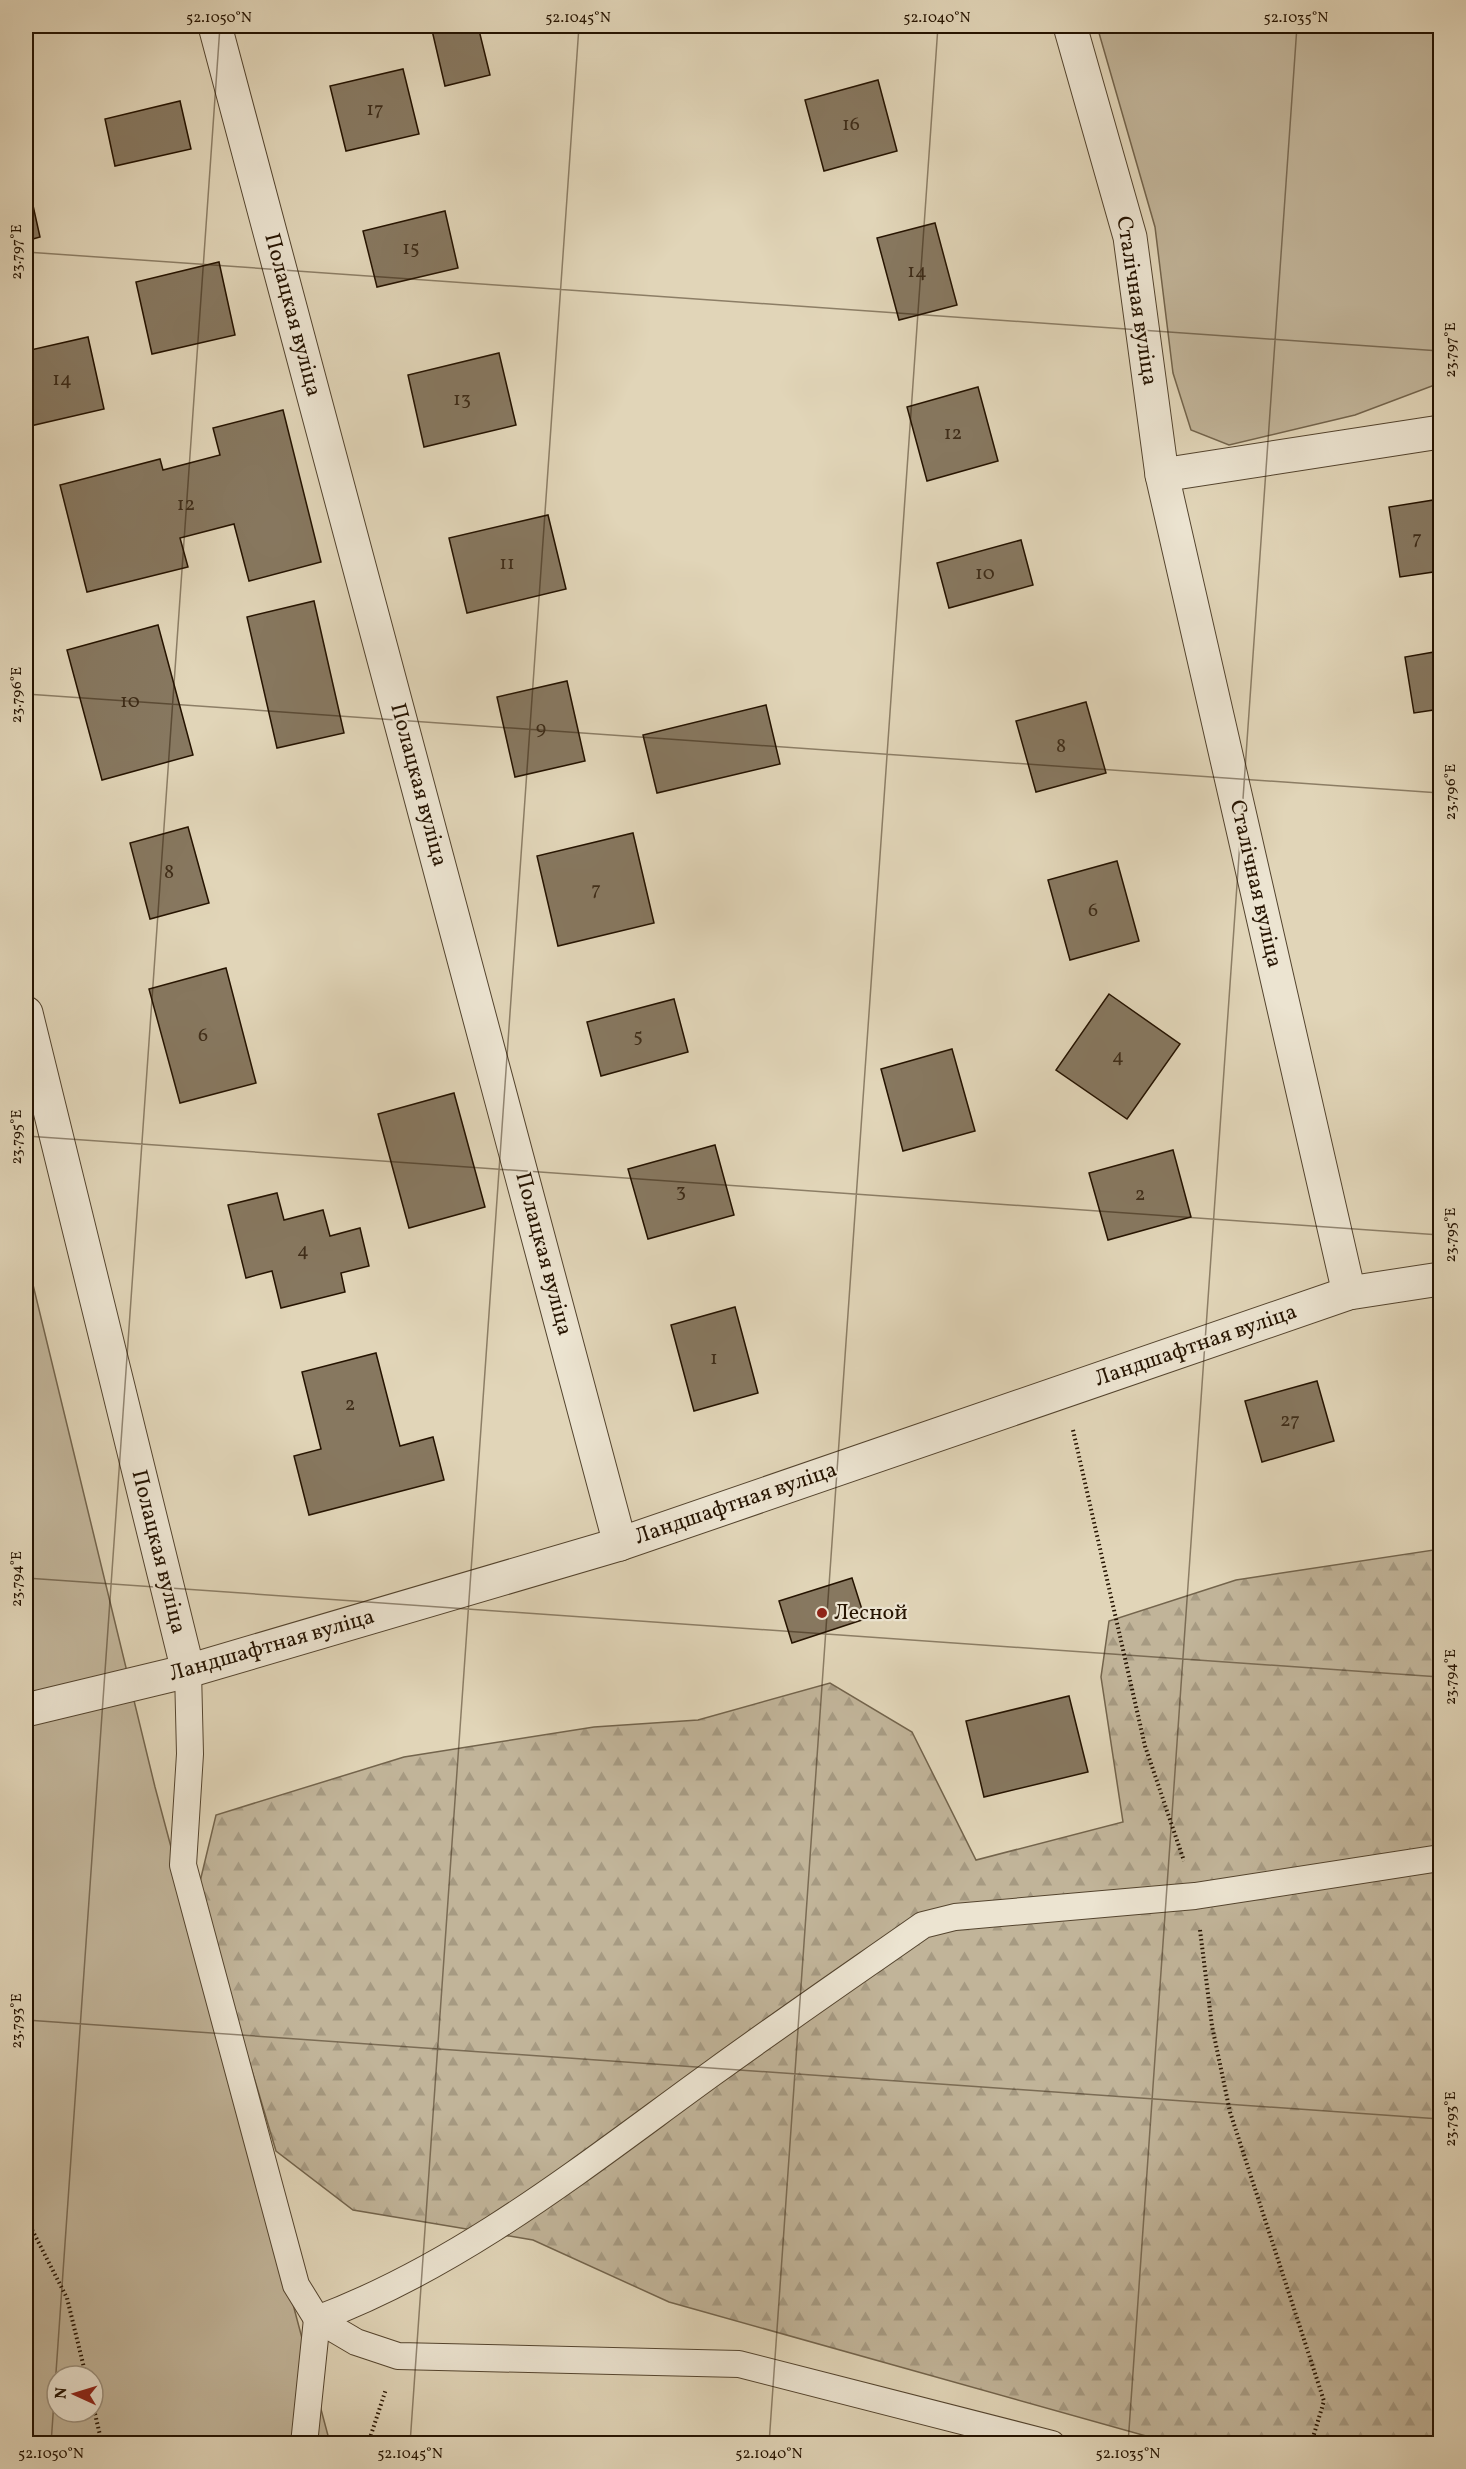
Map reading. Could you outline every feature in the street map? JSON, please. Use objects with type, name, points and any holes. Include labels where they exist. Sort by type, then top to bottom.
[{"type":"street","name":"Полацкая вуліца","points":[[215,26],[620,1544]]},
{"type":"street","name":"Сталічная вуліца","points":[[1070,26],[1130,237],[1162,475],[1349,1293]]},
{"type":"street","points":[[1162,475],[1440,432]]},
{"type":"street","name":"Полацкая вуліца","points":[[26,1013],[188,1671]]},
{"type":"street","name":"Ландшафтная вуліца","points":[[26,1710],[188,1671],[620,1544],[1349,1293],[1440,1279]]},
{"type":"lane","points":[[188,1671],[190,1754],[183,1865],[296,2285],[317,2319],[356,2342],[398,2356],[739,2364],[1052,2444]]},
{"type":"lane","points":[[317,2319],[353,2306],[443,2260],[587,2167],[714,2072],[923,1925],[955,1917],[1195,1896],[1440,1858]]},
{"type":"lane","points":[[304,2444],[317,2319]]},
{"type":"path","points":[[26,2218],[67,2298],[83,2364]]},
{"type":"path","points":[[97,2424],[102,2444]]},
{"type":"path","points":[[26,2429],[29,2444]]},
{"type":"green space","points":[[1097,26],[1440,26],[1440,383],[1355,415],[1229,445],[1191,430],[1173,373],[1155,227]]},
{"type":"green space","points":[[26,1256],[155,1787],[330,2443],[35,2443],[26,2398]]},
{"type":"green space","points":[[1440,1549],[1440,2443],[1171,2443],[669,2302],[533,2240],[353,2210],[276,2151],[198,1890],[216,1815],[404,1757],[594,1727],[698,1720],[830,1683],[912,1732],[976,1860],[1123,1822],[1101,1677],[1109,1621],[1236,1580]]},
{"type":"building","points":[[431,26],[478,26],[490,75],[445,86]]},
{"type":"building","points":[[403,69],[419,134],[346,151],[330,86]]},
{"type":"building","points":[[878,80],[897,151],[824,171],[805,100]]},
{"type":"building","points":[[180,101],[191,149],[115,166],[105,119]]},
{"type":"building","points":[[26,183],[28,183],[40,237],[26,241]]},
{"type":"building","points":[[445,211],[458,268],[377,287],[363,231]]},
{"type":"building","points":[[935,223],[957,305],[899,320],[877,238]]},
{"type":"building","points":[[219,262],[235,335],[152,354],[136,282]]},
{"type":"building","points":[[88,337],[104,409],[26,427],[26,351]]},
{"type":"building","points":[[499,353],[516,425],[424,447],[408,375]]},
{"type":"building","points":[[978,387],[998,461],[927,481],[907,407]]},
{"type":"building","points":[[283,410],[321,562],[249,581],[234,524],[180,538],[188,567],[87,592],[60,485],[160,459],[163,470],[220,455],[213,428]]},
{"type":"building","points":[[1440,499],[1440,571],[1400,577],[1389,507]]},
{"type":"building","points":[[548,515],[566,589],[467,613],[449,538]]},
{"type":"building","points":[[1021,540],[1033,585],[949,608],[937,563]]},
{"type":"building","points":[[314,601],[344,733],[277,748],[247,617]]},
{"type":"building","points":[[158,625],[193,755],[102,780],[67,650]]},
{"type":"building","points":[[1440,651],[1440,709],[1414,713],[1405,657]]},
{"type":"building","points":[[567,681],[585,761],[515,777],[497,697]]},
{"type":"building","points":[[1086,702],[1106,773],[1036,792],[1016,721]]},
{"type":"building","points":[[766,705],[780,764],[657,793],[643,735]]},
{"type":"building","points":[[1440,815],[1440,850],[1435,816]]},
{"type":"building","points":[[188,827],[209,903],[150,919],[130,843]]},
{"type":"building","points":[[633,833],[654,923],[558,946],[537,856]]},
{"type":"building","points":[[1117,861],[1139,941],[1070,960],[1048,880]]},
{"type":"building","points":[[1437,942],[1440,942],[1440,967]]},
{"type":"building","points":[[226,968],[256,1083],[180,1103],[149,989]]},
{"type":"building","points":[[1109,994],[1180,1044],[1127,1119],[1056,1070]]},
{"type":"building","points":[[674,999],[688,1052],[601,1076],[587,1022]]},
{"type":"building","points":[[952,1049],[975,1131],[903,1151],[881,1069]]},
{"type":"building","points":[[454,1093],[485,1207],[409,1228],[378,1114]]},
{"type":"building","points":[[715,1145],[734,1215],[648,1239],[628,1169]]},
{"type":"building","points":[[1173,1150],[1191,1217],[1108,1240],[1089,1173]]},
{"type":"building","points":[[277,1193],[284,1220],[323,1210],[330,1236],[360,1228],[369,1266],[341,1273],[345,1292],[281,1308],[272,1271],[246,1278],[228,1205]]},
{"type":"building","points":[[735,1307],[758,1393],[694,1411],[671,1325]]},
{"type":"building","points":[[376,1353],[400,1446],[433,1437],[444,1480],[309,1515],[294,1456],[321,1449],[302,1372]]},
{"type":"building","points":[[1317,1381],[1334,1441],[1262,1462],[1245,1401]]},
{"type":"building","points":[[852,1578],[865,1619],[792,1643],[779,1601]]},
{"type":"building","points":[[1069,1696],[1088,1772],[984,1797],[966,1721]]},
{"type":"place","name":"Лесной","points":[[822,1613]]}]
